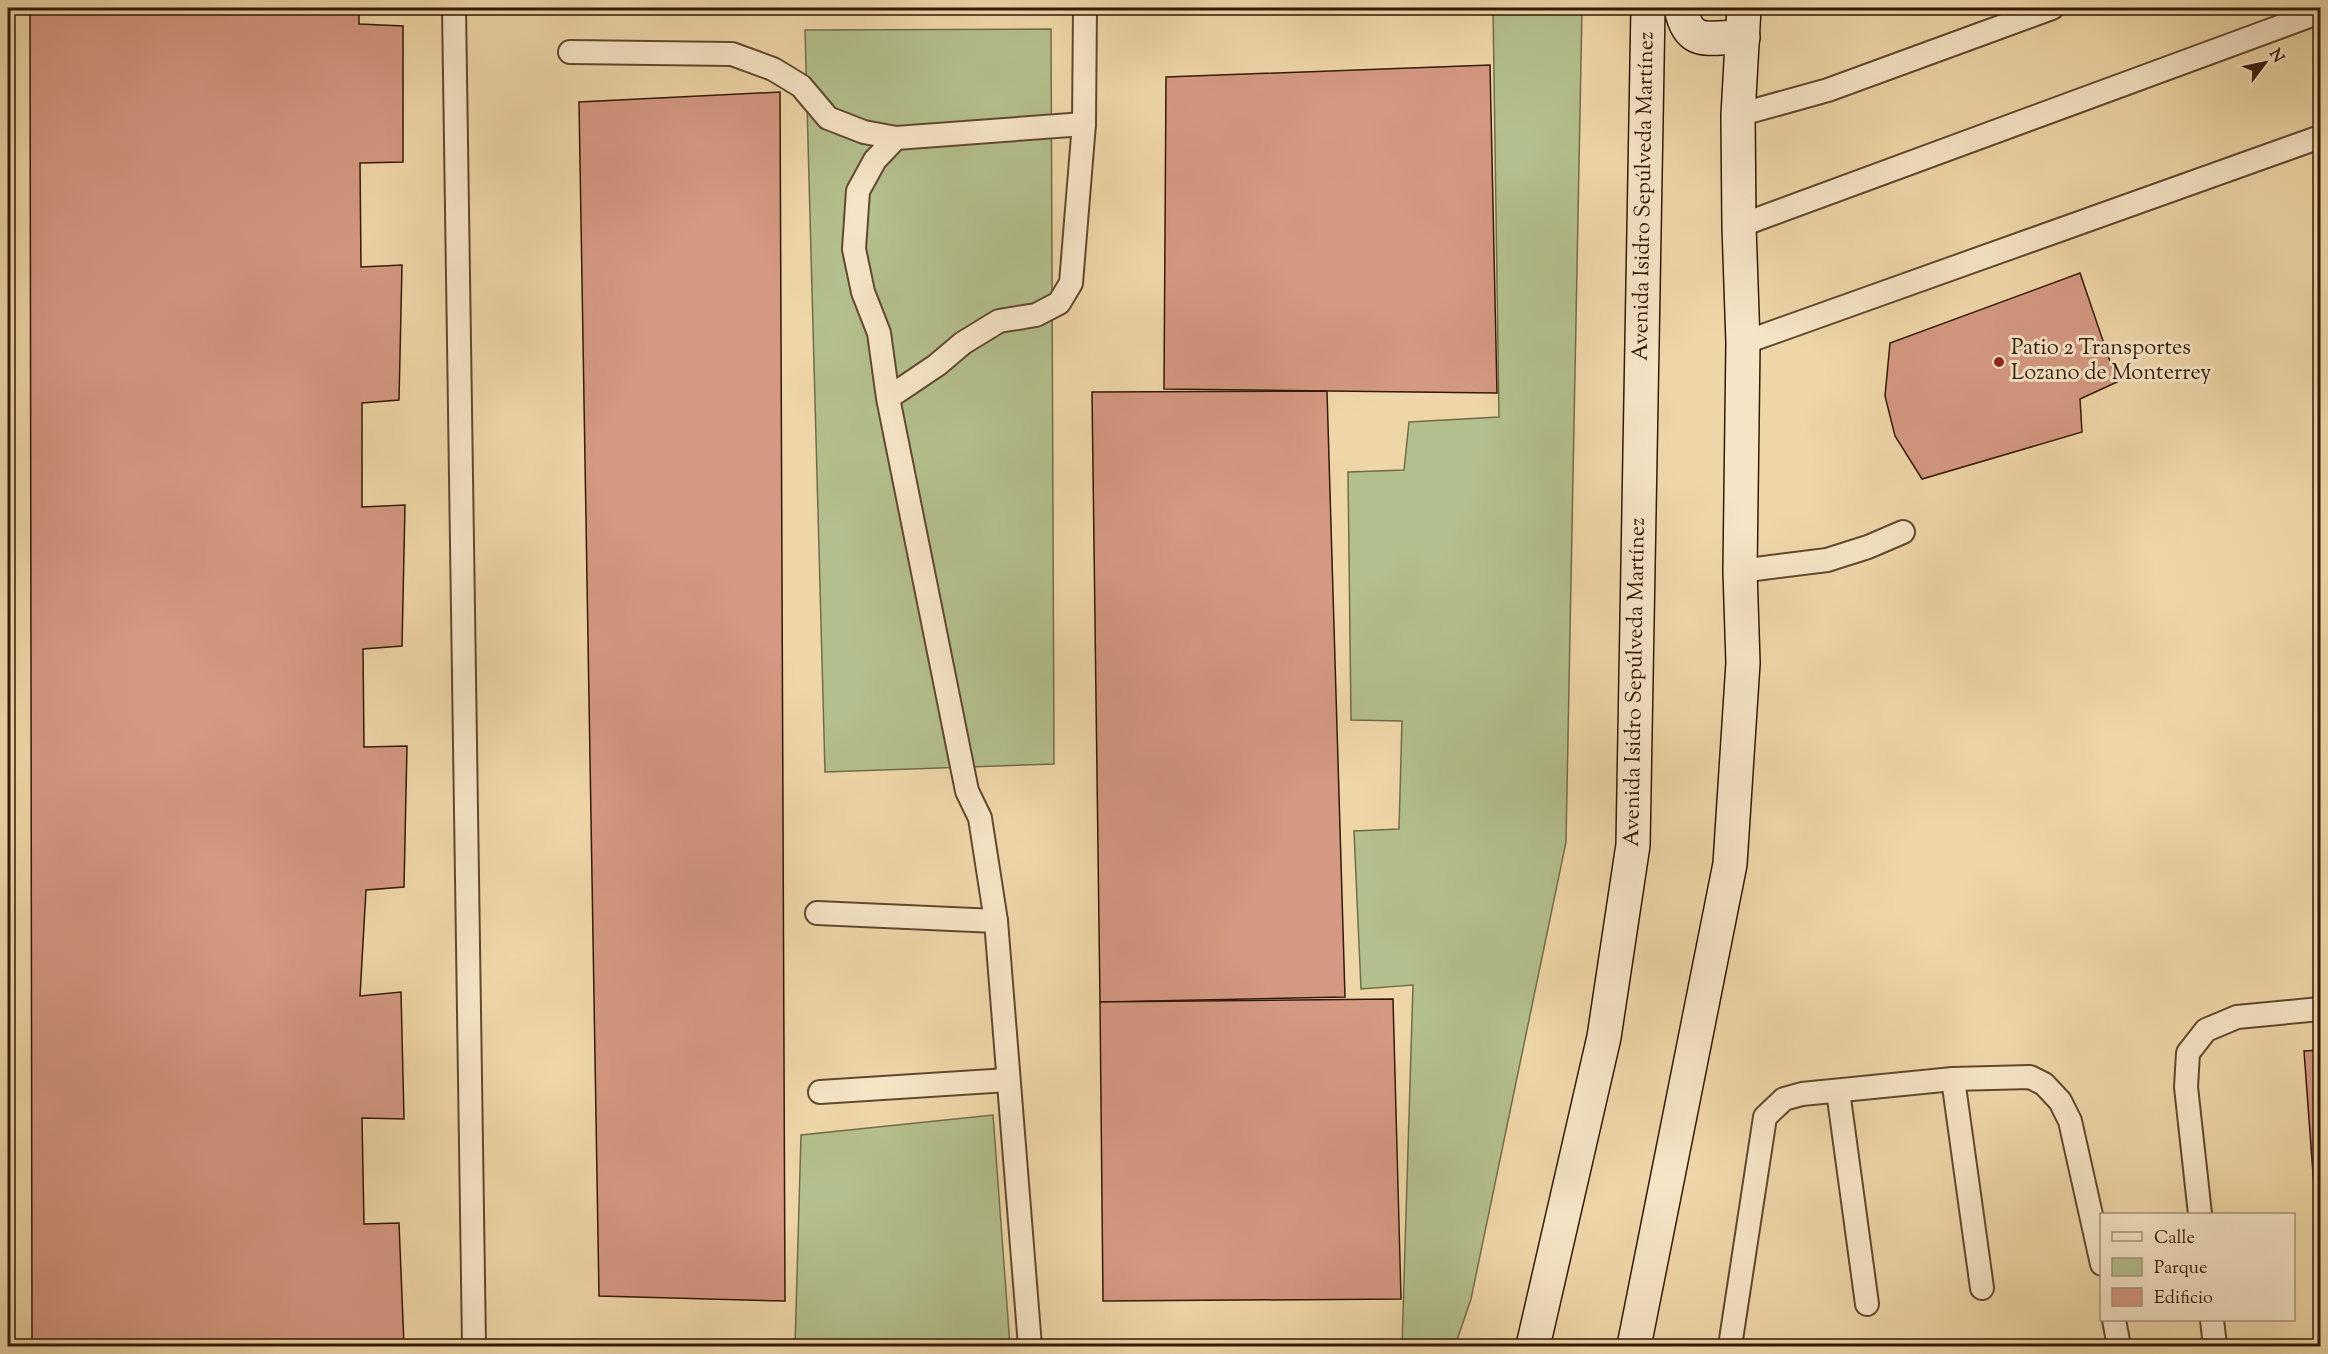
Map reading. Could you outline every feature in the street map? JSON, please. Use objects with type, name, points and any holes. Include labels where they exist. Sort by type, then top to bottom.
[{"type":"main road","name":"Avenida Isidro Sepúlveda Martínez","points":[[1533,1347],[1604,1037],[1633,845],[1648,8]]},
{"type":"main road","points":[[1634,1347],[1730,864],[1743,663],[1740,571],[1743,343],[1738,226],[1738,115],[1743,22],[1697,37],[1689,33],[1684,24],[1681,8]]},
{"type":"lane","points":[[454,8],[474,1347]]},
{"type":"lane","points":[[888,398],[937,365],[963,343],[999,321],[1036,315],[1059,303],[1071,283],[1084,124],[1085,8]]},
{"type":"lane","points":[[1738,115],[1828,90],[2002,17],[2052,8]]},
{"type":"lane","points":[[1738,226],[2320,12]]},
{"type":"lane","points":[[570,52],[732,54],[773,69],[801,86],[828,118],[864,132],[896,138],[1084,124]]},
{"type":"lane","points":[[1743,343],[2320,137]]},
{"type":"lane","points":[[896,138],[875,160],[858,191],[854,249],[863,292],[879,333],[888,398],[967,791],[980,818],[996,921],[1030,1347]]},
{"type":"lane","points":[[1740,571],[1827,560],[1868,547],[1903,532]]},
{"type":"lane","points":[[817,913],[996,921]]},
{"type":"lane","points":[[2200,1213],[2186,1086],[2188,1053],[2206,1030],[2237,1017],[2320,1009]]},
{"type":"lane","points":[[1730,1347],[1765,1117],[1784,1099],[1802,1094],[1953,1079],[2030,1077],[2044,1084],[2060,1101],[2070,1121],[2100,1255]]},
{"type":"lane","points":[[1953,1079],[1982,1288]]},
{"type":"lane","points":[[820,1092],[1008,1080]]},
{"type":"lane","points":[[1838,1091],[1867,1304]]},
{"type":"lane","points":[[2114,1321],[2117,1347]]},
{"type":"lane","points":[[2212,1321],[2215,1347]]},
{"type":"green space","points":[[1493,8],[1582,8],[1566,842],[1471,1299],[1455,1346],[1402,1346],[1413,985],[1361,989],[1354,831],[1399,829],[1402,721],[1351,720],[1348,472],[1404,470],[1409,422],[1499,417]]},
{"type":"green space","points":[[1051,29],[1054,764],[825,772],[805,30]]},
{"type":"green space","points":[[993,1115],[1010,1346],[795,1346],[801,1135]]},
{"type":"building","points":[[30,8],[359,8],[359,24],[403,26],[403,162],[360,163],[361,267],[402,265],[399,400],[362,403],[362,507],[405,505],[402,646],[363,649],[364,747],[407,746],[404,887],[366,890],[360,996],[401,992],[404,1119],[362,1118],[364,1224],[399,1223],[404,1346],[32,1346]]},
{"type":"building","points":[[1490,65],[1497,393],[1164,389],[1166,77]]},
{"type":"building","points":[[780,92],[785,1301],[599,1296],[579,102]]},
{"type":"building","name":"Patio 2 Transportes Lozano de Monterrey","points":[[2080,273],[2117,382],[2080,399],[2082,432],[1922,479],[1895,436],[1885,396],[1890,343]]},
{"type":"building","points":[[1327,391],[1345,997],[1100,1002],[1092,392]]},
{"type":"building","points":[[1393,999],[1401,1299],[1103,1301],[1100,1002]]},
{"type":"building","points":[[2320,1050],[2320,1269],[2304,1051]]},
{"type":"place","name":"Patio 2 Transportes Lozano de Monterrey","points":[[1999,362]]}]
